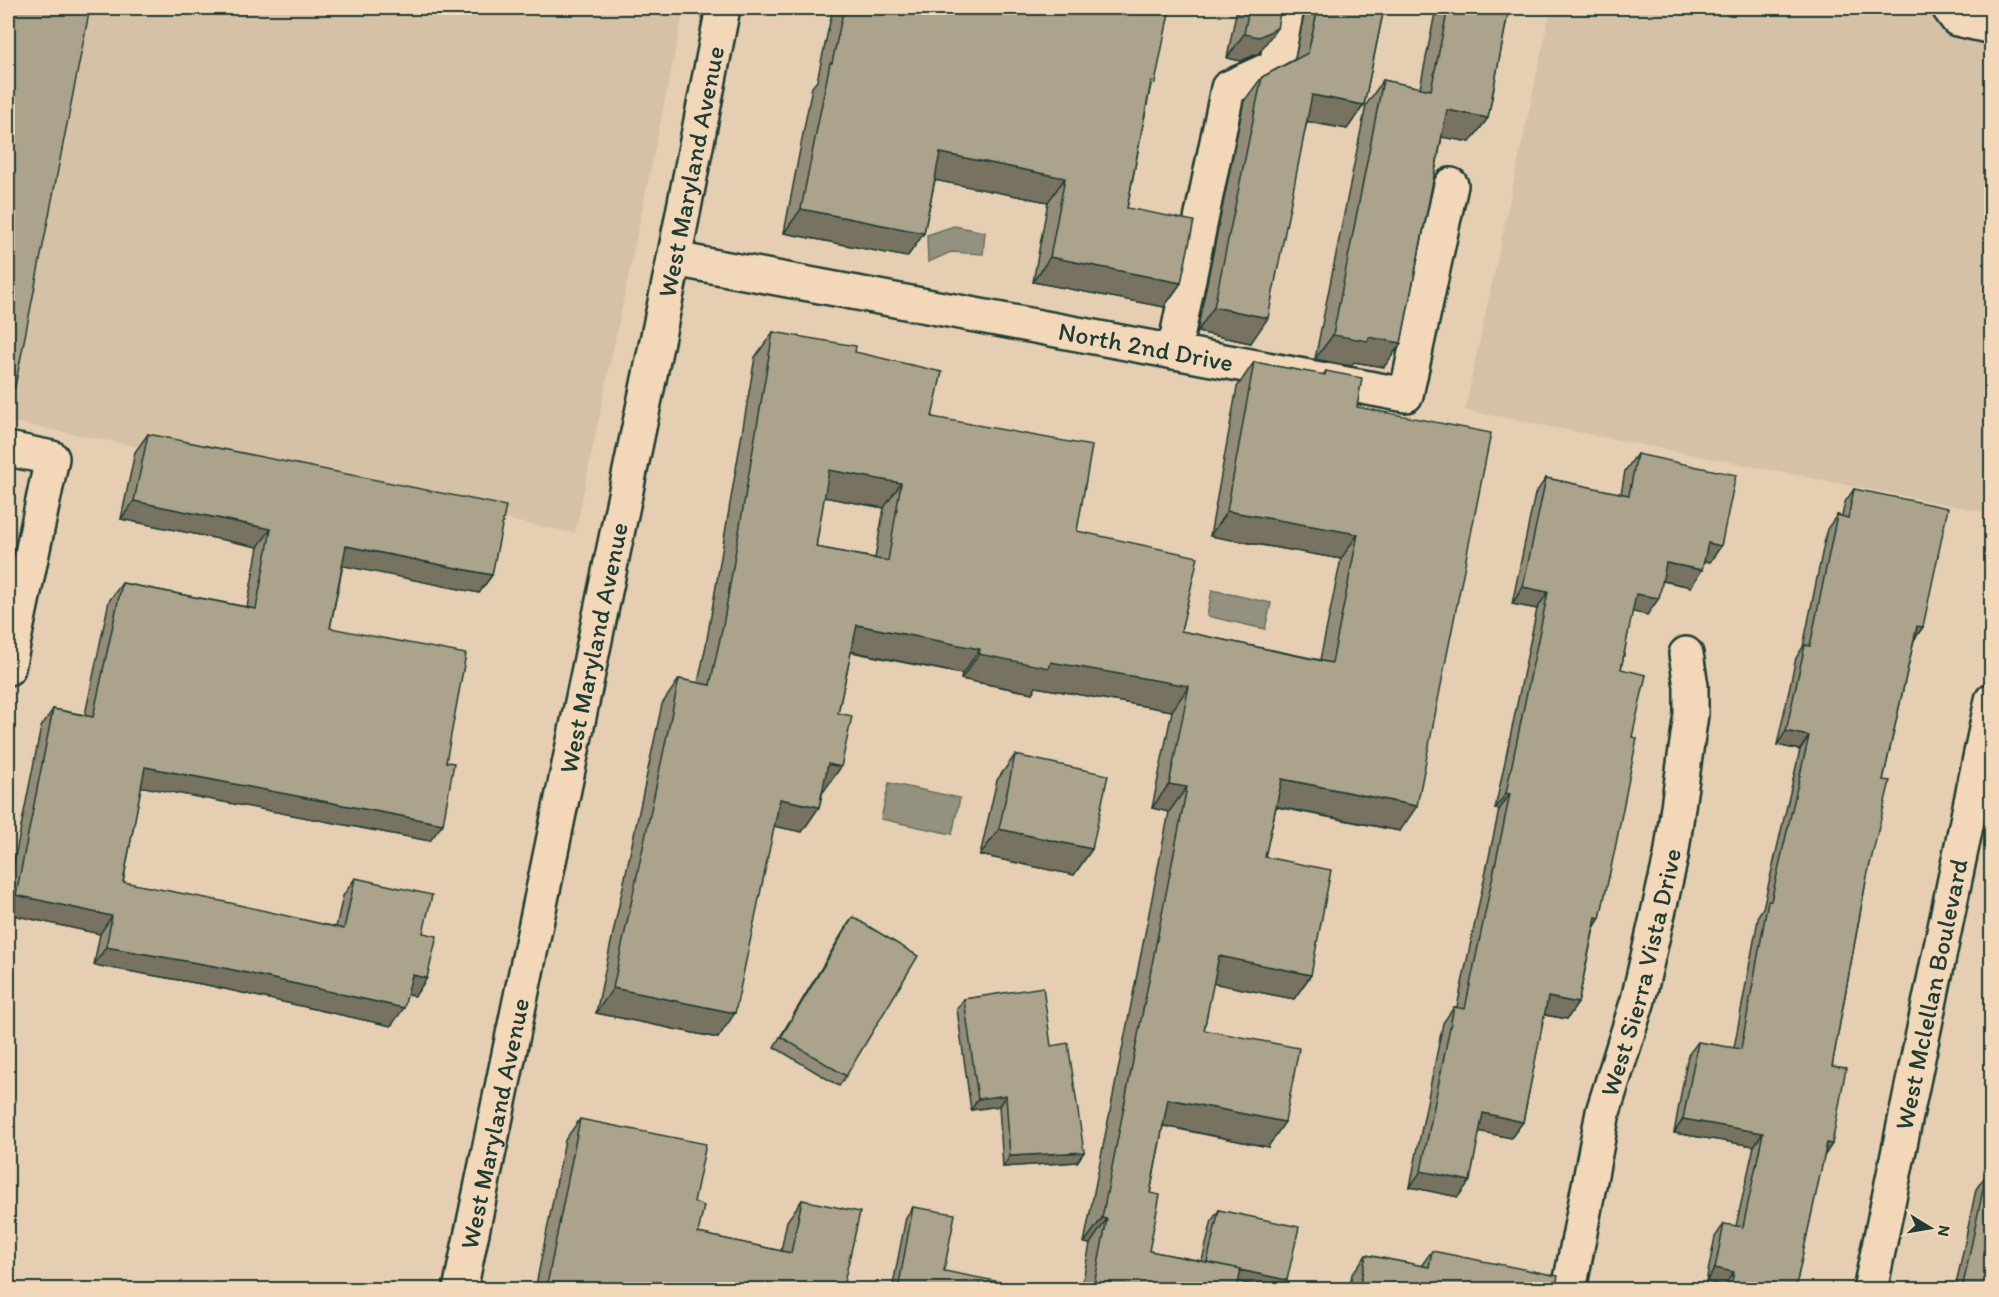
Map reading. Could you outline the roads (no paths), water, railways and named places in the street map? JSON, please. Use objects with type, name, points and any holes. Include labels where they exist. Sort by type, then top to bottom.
[{"type":"street","name":"West Maryland Avenue","points":[[459,1290],[674,259],[723,8]]},
{"type":"street","points":[[1174,352],[1227,88],[1276,66],[1287,8]]},
{"type":"street","points":[[1949,8],[1957,19],[1992,27]]},
{"type":"street","name":"North 2nd Drive","points":[[674,259],[1406,396],[1451,185]]},
{"type":"street","points":[[8,449],[52,458],[8,668]]},
{"type":"street","name":"West Sierra Vista Drive","points":[[1569,1290],[1603,1112],[1640,991],[1671,857],[1691,714],[1686,654]]},
{"type":"street","name":"West Mclellan Boulevard","points":[[1870,1290],[1984,776],[1992,700]]}]
